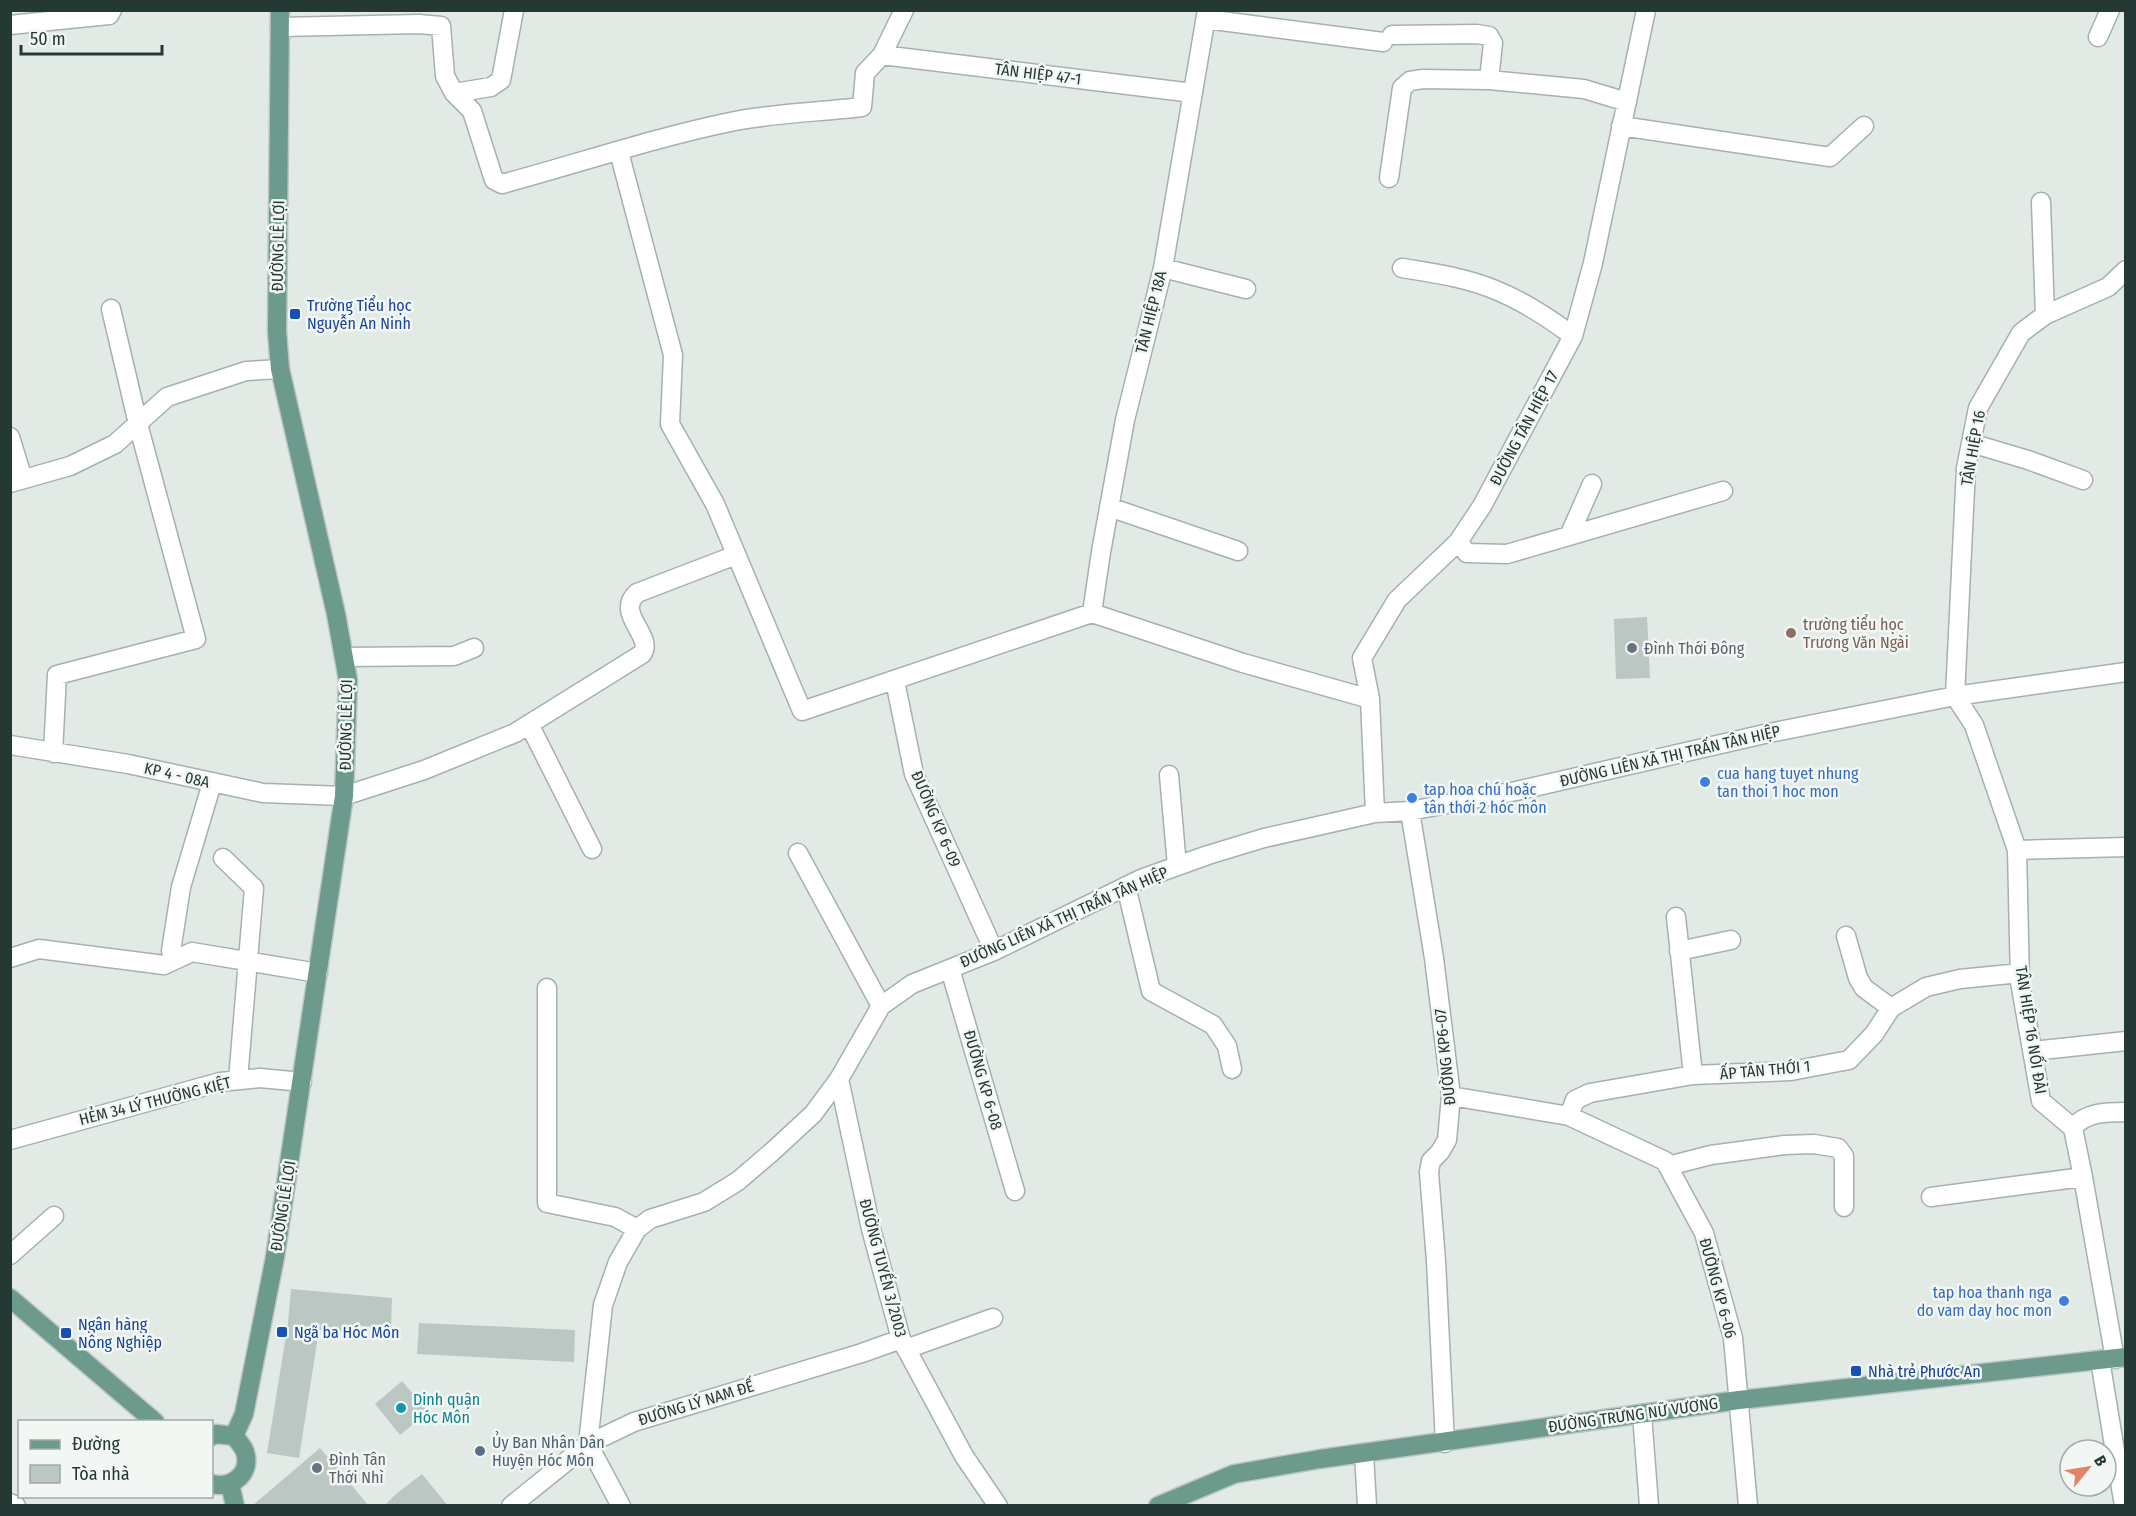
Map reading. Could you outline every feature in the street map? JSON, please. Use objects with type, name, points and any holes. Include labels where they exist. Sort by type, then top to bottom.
[{"type":"main road","name":"ĐƯỜNG LÊ LỢI","points":[[234,1436],[244,1414],[273,1268],[302,1082],[344,796],[348,680],[336,614],[280,369],[277,331],[280,19]]},
{"type":"main road","points":[[10,1298],[154,1420]]},
{"type":"main road","name":"ĐƯỜNG TRƯNG NỮ VƯƠNG","points":[[1158,1506],[1234,1474],[1364,1454],[1739,1400],[2114,1359]]},
{"type":"main road","points":[[213,1436],[234,1436],[246,1455],[246,1464],[238,1480],[221,1484],[235,1506]]},
{"type":"street","points":[[10,25],[109,15],[112,10]]},
{"type":"street","points":[[454,93],[491,87],[501,80],[514,10]]},
{"type":"street","points":[[280,19],[379,24],[437,24],[441,26],[445,76],[454,93],[472,111],[494,180],[502,184],[620,152],[650,141],[738,121],[862,108],[865,73],[882,55],[904,10]]},
{"type":"street","name":"ĐƯỜNG TÂN HIỆP 17","points":[[1375,813],[1370,699],[1362,658],[1398,600],[1458,542],[1482,506],[1573,336],[1593,262],[1646,10]]},
{"type":"street","points":[[2098,38],[2110,10]]},
{"type":"street","points":[[1207,15],[1387,39],[1477,34],[1489,36],[1493,43],[1489,80]]},
{"type":"street","name":"TÂN HIỆP 18A","points":[[1092,613],[1125,420],[1163,268],[1207,15]]},
{"type":"street","name":"TÂN HIỆP 47-1","points":[[882,55],[1193,93]]},
{"type":"street","points":[[1389,178],[1402,88],[1410,81],[1423,79],[1489,80],[1584,89],[1627,102]]},
{"type":"street","points":[[1621,126],[1830,157],[1864,126]]},
{"type":"street","points":[[620,152],[674,355],[670,424],[715,504],[802,711],[1092,613],[1243,663],[1370,699]]},
{"type":"street","points":[[2041,202],[2045,315]]},
{"type":"street","points":[[1163,268],[1246,289]]},
{"type":"street","points":[[1402,268],[1444,275],[1491,288],[1510,296],[1573,336]]},
{"type":"street","name":"TÂN HIỆP 16","points":[[1954,696],[1966,468],[1978,408],[2020,333],[2045,315],[2108,287],[2126,270]]},
{"type":"street","points":[[53,753],[57,675],[196,639],[138,424],[111,309]]},
{"type":"street","points":[[10,437],[17,481],[70,466],[115,444],[167,397],[246,371],[280,369]]},
{"type":"street","points":[[1971,443],[2028,460],[2082,480]]},
{"type":"street","points":[[1569,536],[1592,484]]},
{"type":"street","points":[[1458,542],[1467,552],[1507,554],[1724,491]]},
{"type":"street","points":[[1109,507],[1238,551]]},
{"type":"street","points":[[344,796],[457,758],[515,733],[644,651],[645,644],[632,618],[630,608],[630,601],[637,593],[736,555]]},
{"type":"street","points":[[344,657],[454,656],[474,648]]},
{"type":"street","name":"ĐƯỜNG LIÊN XÃ THỊ TRẤN TÂN HIỆP","points":[[637,1228],[650,1219],[704,1202],[738,1181],[813,1114],[839,1079],[881,1006],[912,984],[994,951],[1126,886],[1177,866],[1264,838],[1375,813],[1410,811],[1516,791],[1769,733],[1954,696],[2126,672]]},
{"type":"street","name":"ĐƯỜNG KP 6-09","points":[[895,681],[914,774],[994,951]]},
{"type":"street","name":"TÂN HIỆP 16 NỐI ĐÀI","points":[[1954,696],[1974,725],[2017,850],[2020,973],[2041,1101],[2073,1128]]},
{"type":"street","points":[[529,724],[592,849]]},
{"type":"street","name":"KP 4 - 08A","points":[[10,745],[128,764],[263,793],[344,796]]},
{"type":"street","points":[[1169,775],[1177,866]]},
{"type":"street","points":[[177,959],[171,951],[181,887],[212,783]]},
{"type":"street","name":"ĐƯỜNG KP6-07","points":[[1410,811],[1434,958],[1451,1096],[1447,1140],[1431,1161],[1429,1172],[1445,1443]]},
{"type":"street","points":[[2017,850],[2126,847]]},
{"type":"street","points":[[798,854],[881,1006]]},
{"type":"street","points":[[223,858],[254,888],[238,1080]]},
{"type":"street","points":[[1126,886],[1151,991],[1213,1025],[1227,1046],[1232,1069]]},
{"type":"street","points":[[1676,917],[1693,1075]]},
{"type":"street","points":[[1846,936],[1858,978],[1864,988],[1891,1008]]},
{"type":"street","points":[[1679,951],[1731,940]]},
{"type":"street","points":[[10,958],[39,950],[164,965],[192,952],[318,973]]},
{"type":"street","name":"ĐƯỜNG KP 6-08","points":[[950,969],[1016,1191]]},
{"type":"street","name":"ẤP TÂN THỚI 1","points":[[1569,1116],[1575,1100],[1590,1093],[1693,1075],[1791,1071],[1848,1060],[1874,1034],[1891,1008],[1926,987],[1960,979],[2020,973]]},
{"type":"street","points":[[547,988],[547,1203],[615,1218],[637,1228],[618,1262],[603,1305],[588,1444],[621,1506]]},
{"type":"street","points":[[2033,1052],[2126,1041]]},
{"type":"street","name":"HẺM 34 LÝ THƯỜNG KIỆT","points":[[10,1140],[220,1082],[260,1078],[302,1082]]},
{"type":"street","name":"ĐƯỜNG TUYẾN 3/2003","points":[[839,1079],[871,1228],[903,1344],[964,1456],[998,1506]]},
{"type":"street","points":[[1451,1096],[1569,1116],[1665,1161],[1668,1166],[1711,1155],[1785,1145],[1814,1144],[1838,1148],[1844,1156],[1844,1207]]},
{"type":"street","points":[[2124,1506],[2114,1359],[2073,1128],[2077,1122],[2090,1115],[2126,1112]]},
{"type":"street","name":"ĐƯỜNG KP 6-06","points":[[1668,1166],[1704,1233],[1733,1338],[1748,1506]]},
{"type":"street","points":[[1931,1197],[2083,1177]]},
{"type":"street","points":[[10,1255],[54,1216]]},
{"type":"street","name":"ĐƯỜNG LÝ NAM ĐẾ","points":[[510,1506],[588,1444],[634,1422],[862,1353],[903,1344],[993,1318]]},
{"type":"street","points":[[1642,1414],[1648,1506]]},
{"type":"street","points":[[1364,1454],[1367,1506]]},
{"type":"street","points":[[10,1503],[16,1506]]},
{"type":"building","name":"Đình Thới Đông","points":[[1647,617],[1650,678],[1616,679],[1614,619]]},
{"type":"building","points":[[291,1289],[392,1298],[391,1328],[345,1325],[345,1332],[319,1330],[299,1458],[267,1453],[288,1323]]},
{"type":"building","points":[[419,1323],[575,1330],[574,1362],[417,1354]]},
{"type":"building","name":"Dinh quận Hóc Môn","points":[[402,1381],[428,1412],[400,1435],[375,1404]]},
{"type":"building","name":"Đình Tân Thới Nhì","points":[[320,1448],[369,1506],[252,1506],[293,1471]]},
{"type":"building","points":[[422,1474],[448,1506],[384,1506],[396,1494]]},
{"type":"place","name":"Trường Tiểu học Nguyễn An Ninh","points":[[295,314]]},
{"type":"place","name":"trường tiểu học Trương Văn Ngài","points":[[1791,633]]},
{"type":"place","name":"Đình Thới Đông","points":[[1632,648]]},
{"type":"place","name":"cua hang tuyet nhung tan thoi 1 hoc mon","points":[[1705,782]]},
{"type":"place","name":"tap hoa chú hoặc tân thới 2 hóc môn","points":[[1412,798]]},
{"type":"place","name":"tap hoa thanh nga do vam day hoc mon","points":[[2064,1301]]},
{"type":"place","name":"Ngã ba Hóc Môn","points":[[282,1332]]},
{"type":"place","name":"Ngân hàng Nông Nghiệp","points":[[66,1333]]},
{"type":"place","name":"Nhà trẻ Phước An","points":[[1856,1371]]},
{"type":"place","name":"Dinh quận Hóc Môn","points":[[401,1408]]},
{"type":"place","name":"Ủy Ban Nhân Dân Huyện Hóc Môn","points":[[480,1451]]},
{"type":"place","name":"Đình Tân Thới Nhì","points":[[317,1468]]}]
